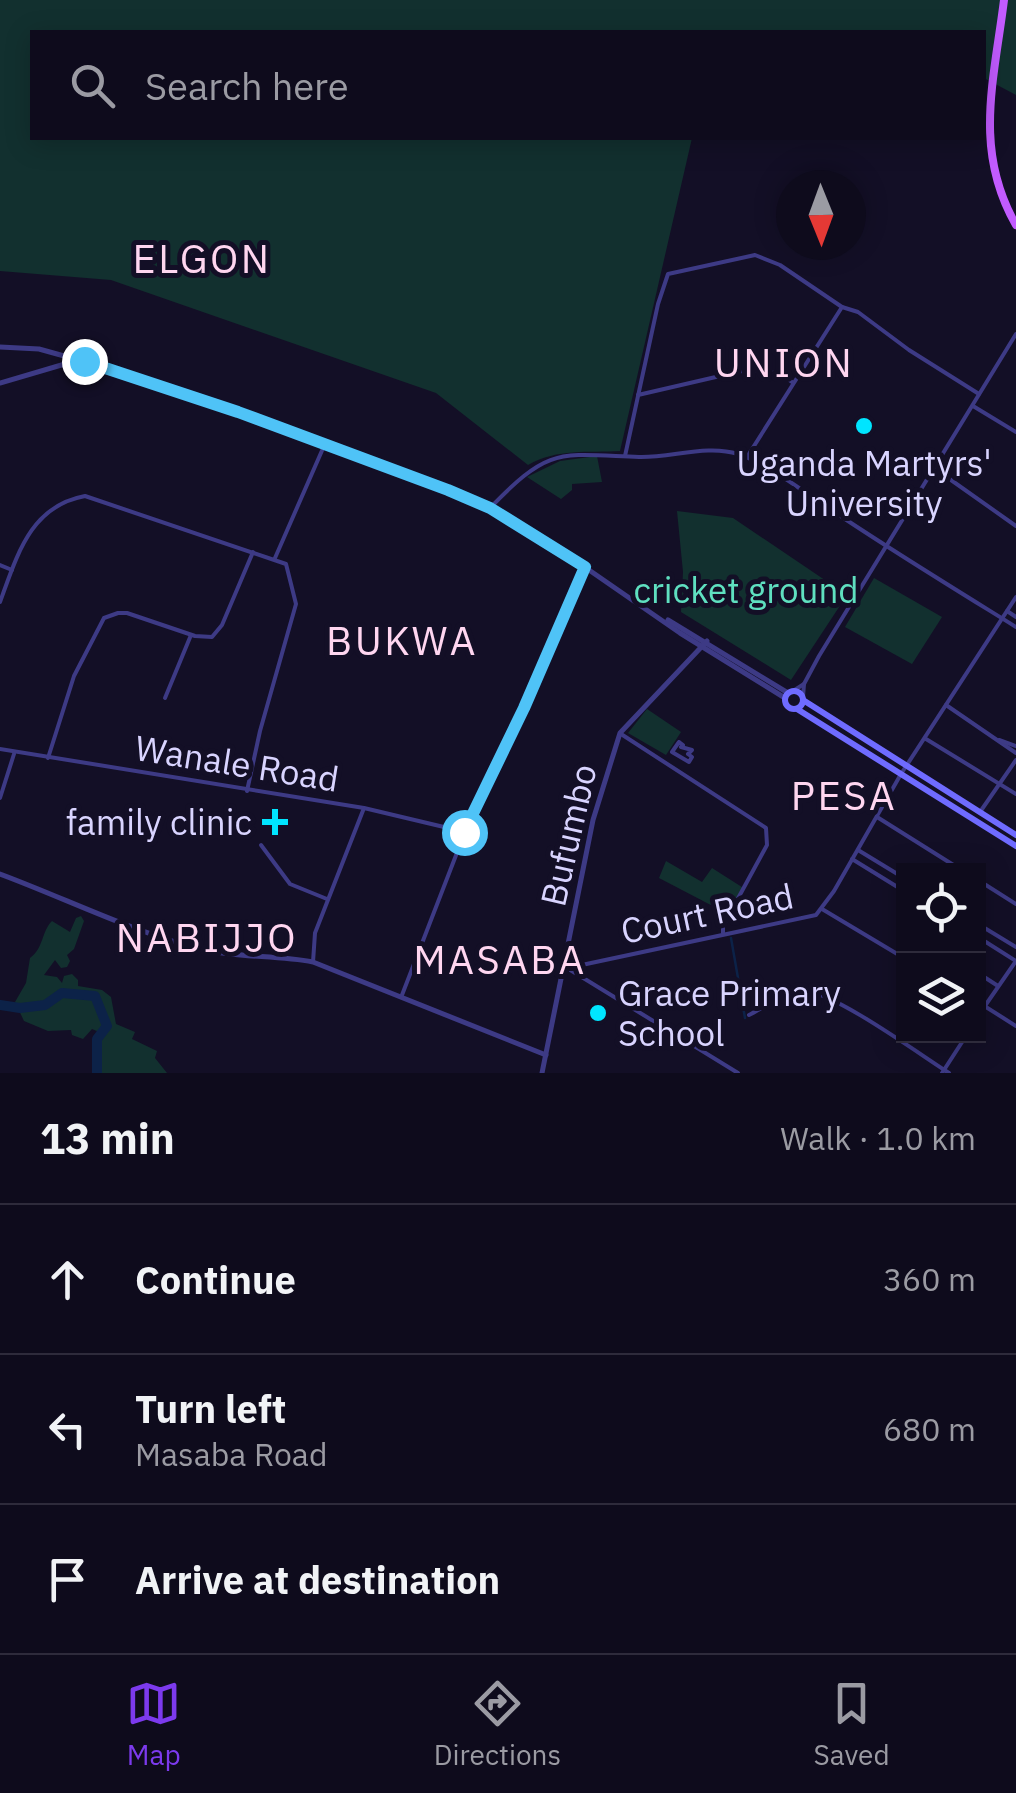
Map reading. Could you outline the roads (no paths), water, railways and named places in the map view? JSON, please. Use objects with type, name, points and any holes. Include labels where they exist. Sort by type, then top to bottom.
[{"type":"main road","points":[[1004,0],[990,151],[994,180],[1016,225]]},
{"type":"main road","points":[[1016,835],[803,698],[789,694],[788,707],[1016,846]]},
{"type":"main road","points":[[797,709],[803,698]]},
{"type":"street","points":[[625,456],[665,278],[673,272],[755,254],[780,265],[842,307],[858,312],[979,394]]},
{"type":"street","points":[[746,458],[842,307]]},
{"type":"street","points":[[0,347],[40,349],[238,412],[490,508],[656,615],[789,694],[804,684],[1016,334]]},
{"type":"street","points":[[0,382],[78,360]]},
{"type":"street","points":[[638,394],[746,370],[782,374],[792,383]]},
{"type":"street","points":[[972,405],[1016,432]]},
{"type":"street","points":[[275,558],[324,446]]},
{"type":"street","points":[[490,508],[517,480],[543,462],[572,454],[653,458],[716,450],[746,458],[1016,627]]},
{"type":"street","points":[[933,467],[1016,526]]},
{"type":"street","points":[[0,602],[32,526],[58,505],[85,496],[275,558],[289,568],[296,604],[260,731],[248,790]]},
{"type":"street","points":[[48,758],[74,676],[104,618],[118,612],[191,635],[217,634],[254,552]]},
{"type":"street","points":[[0,565],[12,570]]},
{"type":"street","points":[[402,995],[464,832],[524,708],[585,567]]},
{"type":"street","name":"Court Road","points":[[565,969],[723,933],[811,918],[822,909],[901,774],[1016,597]]},
{"type":"street","points":[[1007,611],[1016,617]]},
{"type":"street","points":[[165,698],[191,635]]},
{"type":"street","name":"Bufumbo","points":[[542,1073],[593,820],[620,733],[704,644]]},
{"type":"street","points":[[803,698],[804,684]]},
{"type":"street","points":[[946,706],[1016,753],[980,812]]},
{"type":"street","points":[[620,733],[766,828],[767,845],[723,933]]},
{"type":"street","points":[[925,738],[1016,794]]},
{"type":"street","points":[[679,742],[684,749],[686,746],[692,750],[689,762],[672,752],[679,742]]},
{"type":"street","name":"Wanale Road","points":[[0,750],[364,808],[464,832]]},
{"type":"street","points":[[0,798],[14,754]]},
{"type":"street","points":[[313,962],[314,940],[327,899],[364,808]]},
{"type":"street","points":[[877,817],[952,863]]},
{"type":"street","points":[[261,845],[290,884],[327,899]]},
{"type":"street","points":[[858,850],[896,873]]},
{"type":"street","points":[[852,859],[896,886]]},
{"type":"street","points":[[0,874],[182,944],[246,956],[313,962],[546,1056]]},
{"type":"street","points":[[986,885],[1016,904]]},
{"type":"street","points":[[822,909],[896,953]]},
{"type":"street","points":[[986,929],[1016,946]]},
{"type":"street","points":[[986,942],[1016,961],[986,1004]]},
{"type":"street","points":[[565,969],[738,1073]]},
{"type":"street","points":[[986,979],[998,986]]},
{"type":"street","points":[[749,1015],[796,993],[814,993],[836,1002],[945,1072],[962,1043]]},
{"type":"street","points":[[986,1007],[1016,1026]]},
{"type":"waterway","points":[[731,938],[745,1018]]},
{"type":"waterway","points":[[0,1005],[45,1005],[62,993],[95,996],[107,1026],[97,1039],[97,1073]]},
{"type":"place","name":"Uganda Martyrs' University","points":[[864,426]]},
{"type":"place","name":"family clinic","points":[[275,822]]},
{"type":"place","name":"Grace Primary School","points":[[598,1013]]},
{"type":"district","name":"ELGON","points":[[202,258]]},
{"type":"district","name":"UNION","points":[[784,362]]},
{"type":"district","name":"BUKWA","points":[[402,640]]},
{"type":"district","name":"PESA","points":[[844,795]]},
{"type":"district","name":"NABIJJO","points":[[207,937]]},
{"type":"district","name":"MASABA","points":[[500,959]]},
{"type":"park label","name":"cricket ground","points":[[746,590]]}]
